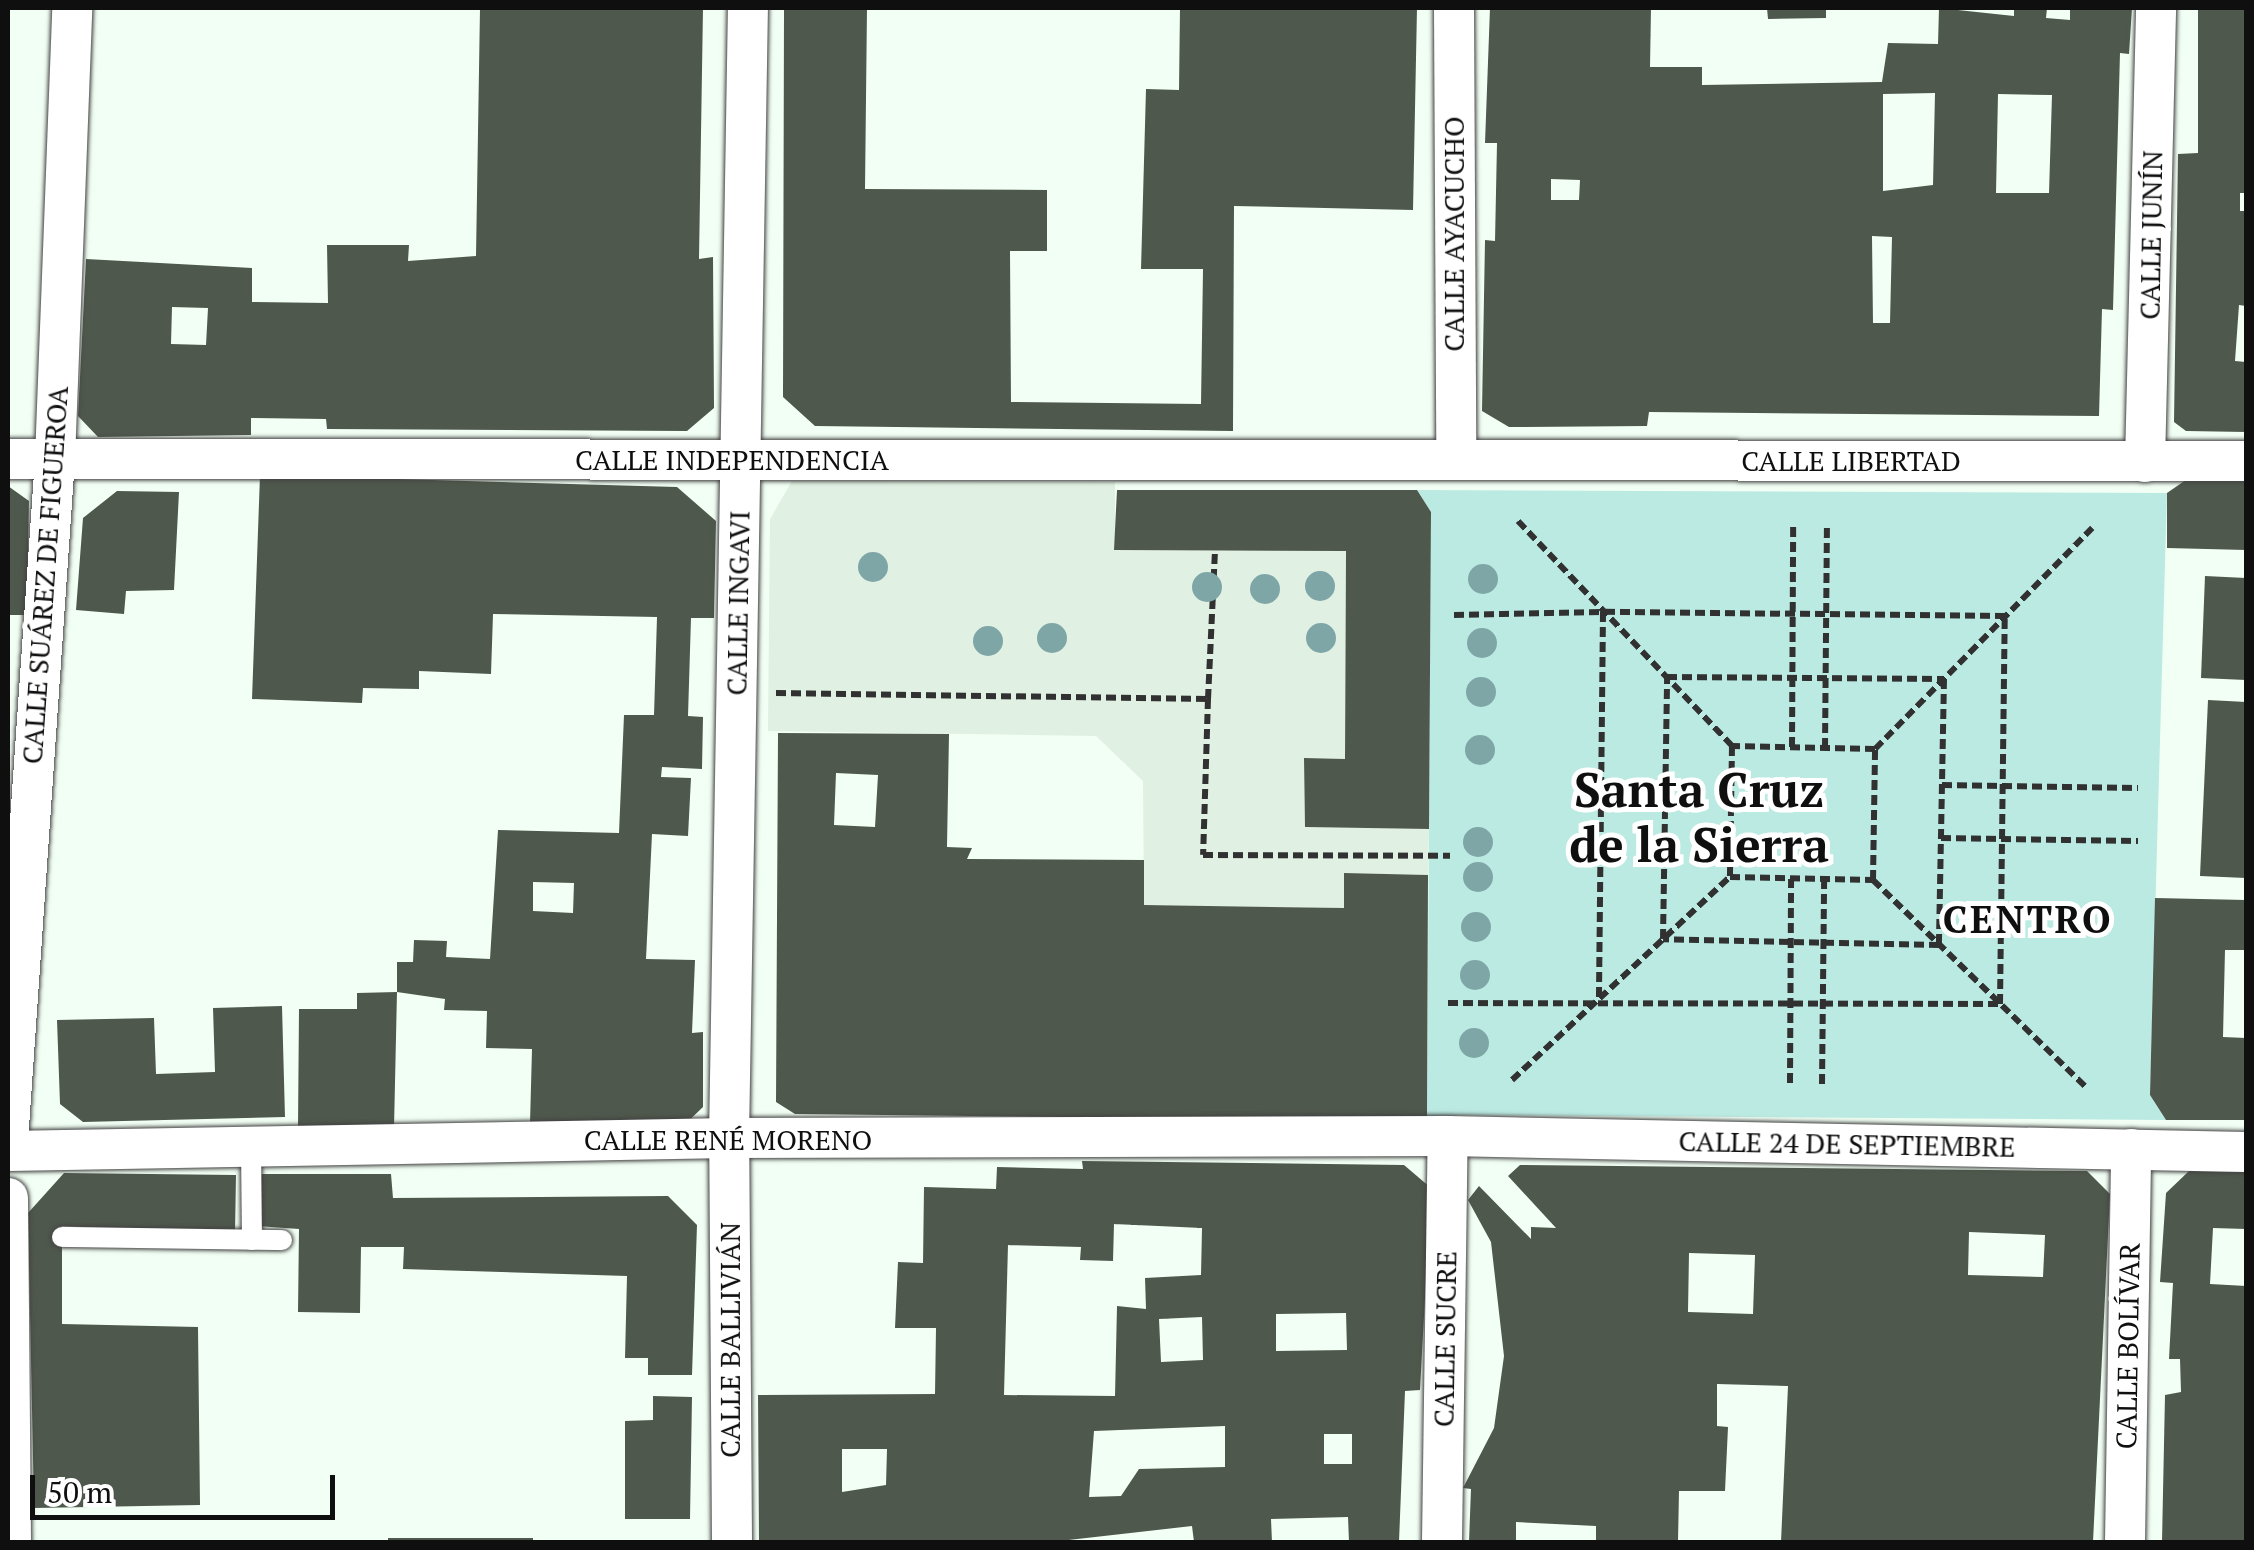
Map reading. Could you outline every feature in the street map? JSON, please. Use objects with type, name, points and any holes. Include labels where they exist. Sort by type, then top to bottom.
[{"type":"street","name":"CALLE SUÁREZ DE FIGUEROA","points":[[8,1141],[54,459],[72,8]]},
{"type":"street","name":"CALLE INGAVI","points":[[729,1138],[748,8]]},
{"type":"street","name":"CALLE AYACUCHO","points":[[1454,8],[1456,460]]},
{"type":"street","name":"CALLE JUNÍN","points":[[2145,462],[2156,8]]},
{"type":"street","name":"CALLE INDEPENDENCIA","points":[[8,459],[1456,460]]},
{"type":"street","name":"CALLE LIBERTAD","points":[[1456,460],[2246,461]]},
{"type":"street","name":"CALLE RENÉ MORENO","points":[[8,1151],[729,1138],[1448,1136]]},
{"type":"street","name":"CALLE 24 DE SEPTIEMBRE","points":[[1448,1136],[2246,1152]]},
{"type":"street","name":"CALLE SUCRE","points":[[1442,1542],[1448,1136]]},
{"type":"street","name":"CALLE BALLIVIÁN","points":[[729,1138],[732,1542]]},
{"type":"street","name":"CALLE BOLÍVAR","points":[[2125,1542],[2131,1150]]},
{"type":"street","points":[[8,1198],[18,1237],[11,1542]]},
{"type":"lane","points":[[251,1146],[252,1240]]},
{"type":"lane","points":[[62,1237],[282,1240]]},
{"type":"path","points":[[1518,521],[1732,746],[1730,877]]},
{"type":"path","points":[[1792,747],[1793,525]]},
{"type":"path","points":[[1826,748],[1827,525]]},
{"type":"path","points":[[1873,880],[1875,749],[2092,528]]},
{"type":"path","points":[[1215,550],[1203,855],[1450,856]]},
{"type":"path","points":[[1599,998],[1604,612]]},
{"type":"path","points":[[1454,615],[1604,612],[2005,616]]},
{"type":"path","points":[[2000,1004],[2005,616]]},
{"type":"path","points":[[1667,678],[1944,679]]},
{"type":"path","points":[[1663,940],[1667,678]]},
{"type":"path","points":[[1939,946],[1944,679]]},
{"type":"path","points":[[736,694],[1208,700]]},
{"type":"path","points":[[1732,746],[1875,749]]},
{"type":"path","points":[[1942,785],[2138,788]]},
{"type":"path","points":[[1941,838],[2138,841]]},
{"type":"path","points":[[1512,1080],[1730,877],[1873,880],[2085,1086]]},
{"type":"path","points":[[1790,1083],[1791,879]]},
{"type":"path","points":[[1822,1084],[1824,879]]},
{"type":"path","points":[[1663,940],[1939,946]]},
{"type":"path","points":[[1448,1003],[1599,998],[2000,1004]]},
{"type":"shaded area","points":[[792,481],[1115,482],[1115,550],[1346,551],[1345,759],[1304,758],[1305,827],[1429,829],[1428,875],[1344,873],[1344,908],[1144,905],[1143,781],[1096,736],[768,731],[770,519]]},
{"type":"shaded area","points":[[1417,490],[2167,493],[2150,1095],[2166,1120],[1459,1115],[1427,1121],[1431,512]]},
{"type":"building","points":[[480,8],[703,8],[699,259],[713,257],[714,408],[687,431],[327,429],[326,419],[251,418],[251,435],[98,437],[78,416],[86,259],[252,268],[252,302],[328,303],[327,245],[409,245],[408,261],[476,256]],"holes":[[[172,307],[208,308],[206,345],[171,344]]]},
{"type":"building","points":[[784,8],[867,8],[865,189],[1047,190],[1047,251],[1010,251],[1011,402],[1201,404],[1203,269],[1141,269],[1146,89],[1179,90],[1180,8],[1417,8],[1413,210],[1234,206],[1233,431],[815,426],[783,397]]},
{"type":"building","points":[[1490,8],[1651,8],[1650,67],[1702,67],[1702,85],[1882,82],[1888,43],[1938,44],[1939,8],[2014,16],[2014,8],[2047,8],[2046,18],[2070,20],[2070,8],[2132,8],[2129,54],[2120,53],[2113,310],[2102,309],[2099,416],[1649,412],[1647,426],[1509,427],[1482,411],[1485,240],[1495,241],[1497,143],[1485,143]],"holes":[[[1935,93],[1933,185],[1883,191],[1883,94]],[[1998,94],[2052,95],[2049,193],[1996,193]],[[1551,179],[1580,180],[1579,200],[1551,200]],[[1872,236],[1892,237],[1890,323],[1873,323]]]},
{"type":"building","points":[[1767,8],[1826,8],[1826,18],[1768,19]]},
{"type":"building","points":[[2198,8],[2246,8],[2246,193],[2240,193],[2240,211],[2246,211],[2246,306],[2239,305],[2235,361],[2246,362],[2246,432],[2186,431],[2174,422],[2178,154],[2198,153]]},
{"type":"building","points":[[260,475],[677,487],[716,521],[714,618],[691,618],[688,716],[703,717],[702,769],[662,767],[661,777],[691,778],[688,836],[652,834],[646,959],[695,960],[692,1033],[703,1032],[703,1107],[680,1129],[530,1123],[532,1049],[486,1048],[487,1011],[444,1010],[445,999],[397,992],[397,962],[413,962],[414,940],[447,941],[446,957],[490,959],[498,830],[619,833],[624,715],[654,715],[657,617],[493,614],[491,674],[419,671],[419,689],[363,688],[362,703],[252,699]],"holes":[[[533,882],[574,883],[573,913],[533,911]]]},
{"type":"building","points":[[2193,475],[2246,475],[2246,550],[2167,548],[2167,493]]},
{"type":"building","points":[[8,486],[29,501],[27,615],[8,615]]},
{"type":"building","points":[[1117,490],[1417,490],[1431,512],[1429,829],[1305,827],[1304,758],[1345,759],[1346,551],[1114,550]]},
{"type":"building","points":[[117,491],[179,492],[174,590],[126,591],[124,614],[76,610],[83,518]]},
{"type":"building","points":[[2205,576],[2246,578],[2246,680],[2201,678]]},
{"type":"building","points":[[2208,700],[2246,702],[2246,878],[2200,876]]},
{"type":"building","points":[[778,733],[949,734],[947,847],[972,848],[967,859],[1144,860],[1144,905],[1344,908],[1344,873],[1428,875],[1427,1121],[795,1114],[776,1102]],"holes":[[[836,773],[878,775],[875,827],[834,825]]]},
{"type":"building","points":[[2155,898],[2246,900],[2246,950],[2225,950],[2223,1037],[2246,1038],[2246,1120],[2166,1120],[2150,1095]]},
{"type":"building","points":[[397,992],[394,1128],[298,1126],[299,1009],[357,1009],[357,993]]},
{"type":"building","points":[[282,1006],[285,1117],[83,1122],[60,1104],[57,1020],[154,1018],[156,1074],[215,1072],[213,1008]]},
{"type":"building","points":[[1082,1161],[1404,1165],[1431,1188],[1420,1390],[1405,1391],[1399,1542],[1349,1542],[1348,1517],[1271,1519],[1272,1542],[1194,1542],[1192,1526],[1051,1542],[759,1542],[758,1395],[935,1394],[936,1328],[895,1328],[898,1262],[923,1263],[924,1187],[996,1189],[997,1167],[1083,1169]],"holes":[[[1114,1224],[1202,1228],[1201,1275],[1145,1278],[1146,1309],[1117,1306],[1115,1396],[1004,1395],[1008,1245],[1081,1247],[1080,1260],[1113,1261]],[[1346,1313],[1347,1350],[1276,1351],[1276,1314]],[[1202,1317],[1203,1360],[1161,1362],[1159,1319]],[[1225,1426],[1225,1467],[1139,1469],[1121,1496],[1089,1497],[1094,1431]],[[1324,1434],[1352,1434],[1352,1464],[1324,1464]],[[842,1449],[887,1449],[886,1485],[842,1492]]]},
{"type":"building","points":[[1520,1165],[2087,1171],[2110,1194],[2093,1542],[1781,1542],[1788,1386],[1717,1384],[1717,1426],[1728,1427],[1725,1491],[1679,1491],[1678,1542],[1596,1542],[1596,1526],[1516,1522],[1516,1542],[1469,1542],[1471,1489],[1463,1488],[1494,1428],[1504,1356],[1491,1242],[1468,1200],[1479,1186],[1531,1239],[1531,1227],[1556,1228],[1508,1176]],"holes":[[[1969,1232],[2045,1235],[2043,1277],[1968,1275]],[[1689,1253],[1755,1255],[1753,1314],[1688,1312]]]},
{"type":"building","points":[[2189,1171],[2246,1172],[2246,1229],[2213,1228],[2210,1284],[2246,1286],[2246,1542],[2162,1542],[2165,1395],[2181,1392],[2180,1359],[2169,1359],[2173,1283],[2160,1282],[2166,1193]]},
{"type":"building","points":[[64,1173],[236,1175],[235,1234],[62,1226],[62,1324],[198,1327],[200,1505],[34,1508],[28,1213]]},
{"type":"building","points":[[256,1174],[391,1174],[393,1198],[668,1196],[697,1225],[692,1375],[648,1375],[648,1358],[625,1358],[627,1276],[403,1269],[404,1247],[361,1247],[360,1313],[298,1312],[299,1229],[257,1226]]},
{"type":"building","points":[[653,1396],[692,1397],[690,1519],[625,1519],[625,1421],[653,1420]]},
{"type":"building","points":[[388,1538],[533,1538],[533,1542],[388,1542]]},
{"type":"district","name":"Santa Cruz de la Sierra","points":[[1699,816]]},
{"type":"district","name":"CENTRO","points":[[2028,920]]}]
